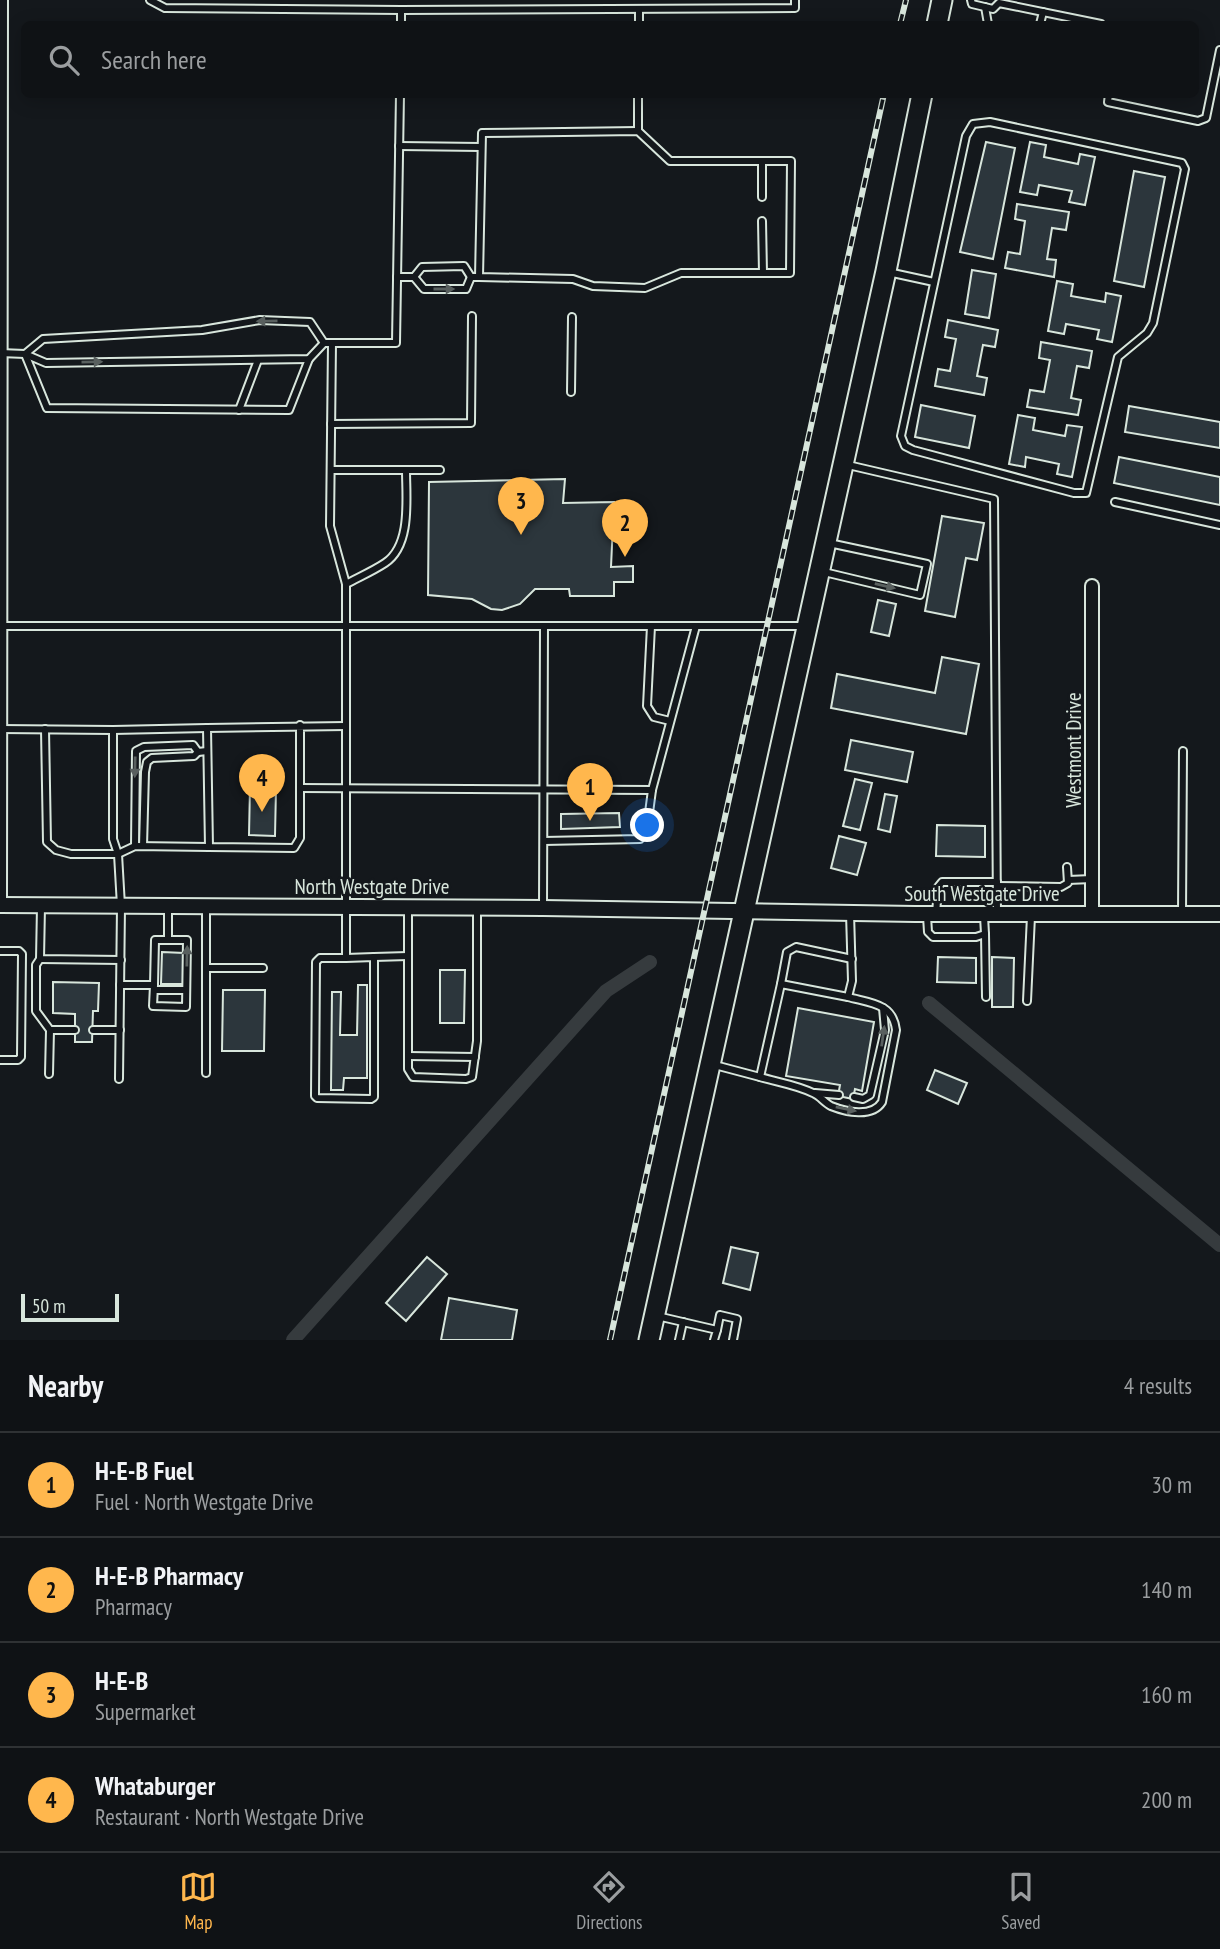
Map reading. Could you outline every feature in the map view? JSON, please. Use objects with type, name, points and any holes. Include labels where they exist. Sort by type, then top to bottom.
[{"type":"main road","points":[[938,21],[942,0]]},
{"type":"main road","points":[[649,1340],[886,271],[921,98]]},
{"type":"street","points":[[0,905],[1,0]]},
{"type":"street","name":"Westmont Drive","points":[[1092,586],[1092,914]]},
{"type":"street","name":"North Westgate Drive","points":[[0,905],[543,908],[743,912]]},
{"type":"street","name":"South Westgate Drive","points":[[743,912],[1220,914]]},
{"type":"lane","points":[[150,0],[165,8],[401,10],[795,8],[795,0]]},
{"type":"lane","points":[[971,0],[972,4],[993,9],[1001,2],[1086,21]]},
{"type":"lane","points":[[985,7],[987,21]]},
{"type":"lane","points":[[639,9],[639,21]]},
{"type":"lane","points":[[401,10],[401,21]]},
{"type":"lane","points":[[1041,21],[1043,12]]},
{"type":"lane","points":[[1108,98],[1108,102],[1202,120],[1206,118],[1220,50]]},
{"type":"lane","points":[[25,354],[47,408],[289,410],[309,359],[328,343],[396,343],[400,98]]},
{"type":"lane","points":[[638,98],[638,131]]},
{"type":"lane","points":[[973,124],[1002,124],[1182,163],[1185,169],[1153,323],[1147,333],[1118,357],[1086,493],[1074,493],[905,446],[901,436],[934,282],[966,136],[973,124]]},
{"type":"lane","points":[[414,277],[422,267],[464,266],[475,277],[573,279],[593,286],[645,288],[681,273],[790,273],[791,161],[670,161],[638,131],[482,133],[475,277],[467,289],[424,289],[414,277]]},
{"type":"lane","points":[[399,146],[481,147]]},
{"type":"lane","points":[[762,161],[762,197]]},
{"type":"lane","points":[[762,221],[763,273]]},
{"type":"lane","points":[[886,271],[934,282]]},
{"type":"lane","points":[[397,277],[414,277]]},
{"type":"lane","points":[[331,424],[471,424],[472,316]]},
{"type":"lane","points":[[571,392],[572,317]]},
{"type":"lane","points":[[25,354],[43,339],[202,330],[260,320],[310,322],[328,343],[331,424],[330,526],[346,584],[346,958]]},
{"type":"lane","points":[[0,353],[25,354],[46,362],[309,359]]},
{"type":"lane","points":[[239,410],[258,360]]},
{"type":"lane","points":[[843,464],[994,499],[997,884],[985,934],[986,997]]},
{"type":"lane","points":[[331,470],[440,470]]},
{"type":"lane","points":[[346,584],[388,562],[401,542],[406,515],[406,470]]},
{"type":"lane","points":[[1115,502],[1220,525]]},
{"type":"lane","points":[[818,571],[920,594],[927,564],[825,542]]},
{"type":"lane","points":[[1,626],[806,626]]},
{"type":"lane","points":[[543,908],[544,626]]},
{"type":"lane","points":[[651,626],[647,706],[654,717],[670,721]]},
{"type":"lane","points":[[544,841],[640,839],[647,828],[652,790],[696,626]]},
{"type":"lane","points":[[45,729],[47,842],[63,853],[118,853],[139,846],[294,848],[300,838],[300,726]]},
{"type":"lane","points":[[0,729],[346,726]]},
{"type":"lane","points":[[207,728],[209,847]]},
{"type":"lane","points":[[113,730],[113,839],[118,853],[121,906],[119,1079]]},
{"type":"lane","points":[[139,846],[136,751],[144,747],[193,745],[198,752]]},
{"type":"lane","points":[[139,846],[147,762],[152,758],[194,756],[198,752],[207,751]]},
{"type":"lane","points":[[1182,751],[1182,914]]},
{"type":"lane","points":[[300,788],[652,790]]},
{"type":"lane","points":[[985,934],[976,937],[933,937],[928,932],[938,887],[942,882],[1061,887],[1068,883],[1067,867]]},
{"type":"lane","points":[[1068,880],[1092,879]]},
{"type":"lane","points":[[0,905],[0,919]]},
{"type":"lane","points":[[41,906],[40,959],[36,965],[36,1011],[50,1030],[49,1074]]},
{"type":"lane","points":[[168,906],[168,940]]},
{"type":"lane","points":[[205,907],[206,1073]]},
{"type":"lane","points":[[408,908],[408,1069],[413,1077],[466,1079],[472,1077],[477,1041],[477,908]]},
{"type":"lane","points":[[848,997],[852,981],[850,913]]},
{"type":"lane","points":[[1027,1001],[1031,914]]},
{"type":"lane","points":[[155,940],[187,940],[186,1007],[153,1006],[154,987],[155,940]]},
{"type":"lane","points":[[760,1077],[787,952],[796,947],[852,959]]},
{"type":"lane","points":[[0,951],[19,951],[22,954],[22,967],[21,1057],[18,1060],[0,1060]]},
{"type":"lane","points":[[374,957],[374,1097],[317,1098],[314,1096],[316,962],[320,958],[408,956]]},
{"type":"lane","points":[[40,959],[121,960]]},
{"type":"lane","points":[[206,968],[263,968]]},
{"type":"lane","points":[[781,984],[883,1007],[895,1018],[896,1030],[882,1102],[878,1108],[861,1112],[830,1106],[815,1093]]},
{"type":"lane","points":[[120,985],[186,990]]},
{"type":"lane","points":[[854,1097],[863,1099],[870,1095],[885,1030],[883,1007]]},
{"type":"lane","points":[[50,1030],[75,1030]]},
{"type":"lane","points":[[93,1030],[120,1030]]},
{"type":"lane","points":[[408,1056],[475,1057]]},
{"type":"lane","points":[[710,1064],[815,1093],[839,1095]]},
{"type":"lane","points":[[714,1340],[720,1315],[737,1319],[733,1340]]},
{"type":"lane","points":[[655,1316],[717,1330]]},
{"type":"lane","points":[[679,1340],[683,1322]]},
{"type":"building","points":[[986,142],[1015,148],[993,259],[960,252]]},
{"type":"building","points":[[1030,142],[1046,145],[1044,157],[1078,164],[1080,154],[1095,157],[1085,205],[1069,202],[1072,191],[1039,185],[1037,195],[1020,192]]},
{"type":"building","points":[[1134,171],[1165,177],[1144,287],[1114,281]]},
{"type":"building","points":[[1017,204],[1069,212],[1066,230],[1052,228],[1047,259],[1056,260],[1054,277],[1005,268],[1008,252],[1020,254],[1025,221],[1015,219]]},
{"type":"building","points":[[972,270],[996,274],[989,318],[965,314]]},
{"type":"building","points":[[1057,281],[1073,284],[1071,296],[1105,302],[1106,293],[1121,296],[1112,342],[1097,339],[1099,330],[1066,324],[1064,334],[1048,331]]},
{"type":"building","points":[[948,320],[998,330],[995,347],[983,345],[977,376],[987,378],[984,395],[935,386],[938,369],[950,371],[956,339],[945,337]]},
{"type":"building","points":[[1041,342],[1092,351],[1089,368],[1077,366],[1071,398],[1081,400],[1078,415],[1027,407],[1030,390],[1044,392],[1050,360],[1039,358]]},
{"type":"building","points":[[921,405],[975,416],[969,448],[915,437]]},
{"type":"building","points":[[1129,406],[1220,422],[1220,448],[1125,432]]},
{"type":"building","points":[[1018,415],[1035,418],[1033,430],[1065,436],[1067,425],[1082,427],[1072,477],[1057,474],[1059,464],[1026,457],[1025,467],[1009,464]]},
{"type":"building","points":[[1119,457],[1220,477],[1220,505],[1114,483]]},
{"type":"building","points":[[565,479],[563,503],[614,502],[611,567],[633,566],[633,582],[614,582],[614,596],[570,596],[569,589],[535,589],[520,604],[502,610],[491,609],[472,599],[428,595],[429,482]]},
{"type":"building","points":[[942,516],[984,523],[977,560],[966,558],[955,617],[925,611]]},
{"type":"building","points":[[878,600],[896,604],[889,636],[871,632]]},
{"type":"building","points":[[942,657],[979,664],[966,734],[831,708],[837,674],[935,693]]},
{"type":"building","points":[[851,740],[913,752],[907,782],[845,770]]},
{"type":"building","points":[[855,779],[872,783],[860,830],[843,826]]},
{"type":"building","points":[[250,787],[276,788],[275,836],[249,835]]},
{"type":"building","points":[[885,794],[897,796],[890,832],[878,829]]},
{"type":"building","points":[[619,813],[620,827],[561,829],[561,814]]},
{"type":"building","points":[[937,825],[985,826],[985,857],[936,856]]},
{"type":"building","points":[[839,836],[866,843],[857,875],[831,868]]},
{"type":"building","points":[[162,952],[184,953],[183,984],[161,984]]},
{"type":"building","points":[[938,957],[976,958],[976,983],[937,982]]},
{"type":"building","points":[[992,957],[1014,958],[1013,1007],[992,1007]]},
{"type":"building","points":[[440,970],[465,970],[464,1023],[440,1023]]},
{"type":"building","points":[[53,982],[99,983],[98,1011],[93,1011],[92,1042],[75,1042],[75,1014],[53,1013]]},
{"type":"building","points":[[358,985],[367,985],[367,1078],[344,1078],[343,1090],[331,1090],[332,992],[341,992],[340,1035],[357,1035]]},
{"type":"building","points":[[223,990],[265,990],[264,1051],[222,1051]]},
{"type":"building","points":[[798,1008],[874,1022],[862,1091],[855,1089],[853,1099],[838,1096],[840,1085],[786,1076]]},
{"type":"building","points":[[935,1070],[967,1083],[958,1104],[927,1090]]},
{"type":"building","points":[[731,1247],[758,1253],[750,1290],[723,1283]]},
{"type":"building","points":[[427,1257],[447,1274],[406,1321],[386,1303]]},
{"type":"building","points":[[449,1298],[517,1310],[512,1340],[441,1340]]},
{"type":"waterway","points":[[293,1340],[606,991],[650,962]]},
{"type":"waterway","points":[[929,1003],[1220,1245]]},
{"type":"railway","points":[[901,21],[906,0]]},
{"type":"railway","points":[[610,1340],[883,98]]},
{"type":"place","name":"H-E-B","points":[[521,535]]},
{"type":"place","name":"H-E-B Pharmacy","points":[[625,557]]},
{"type":"place","name":"Whataburger","points":[[262,812]]},
{"type":"place","name":"H-E-B Fuel","points":[[590,821]]}]
